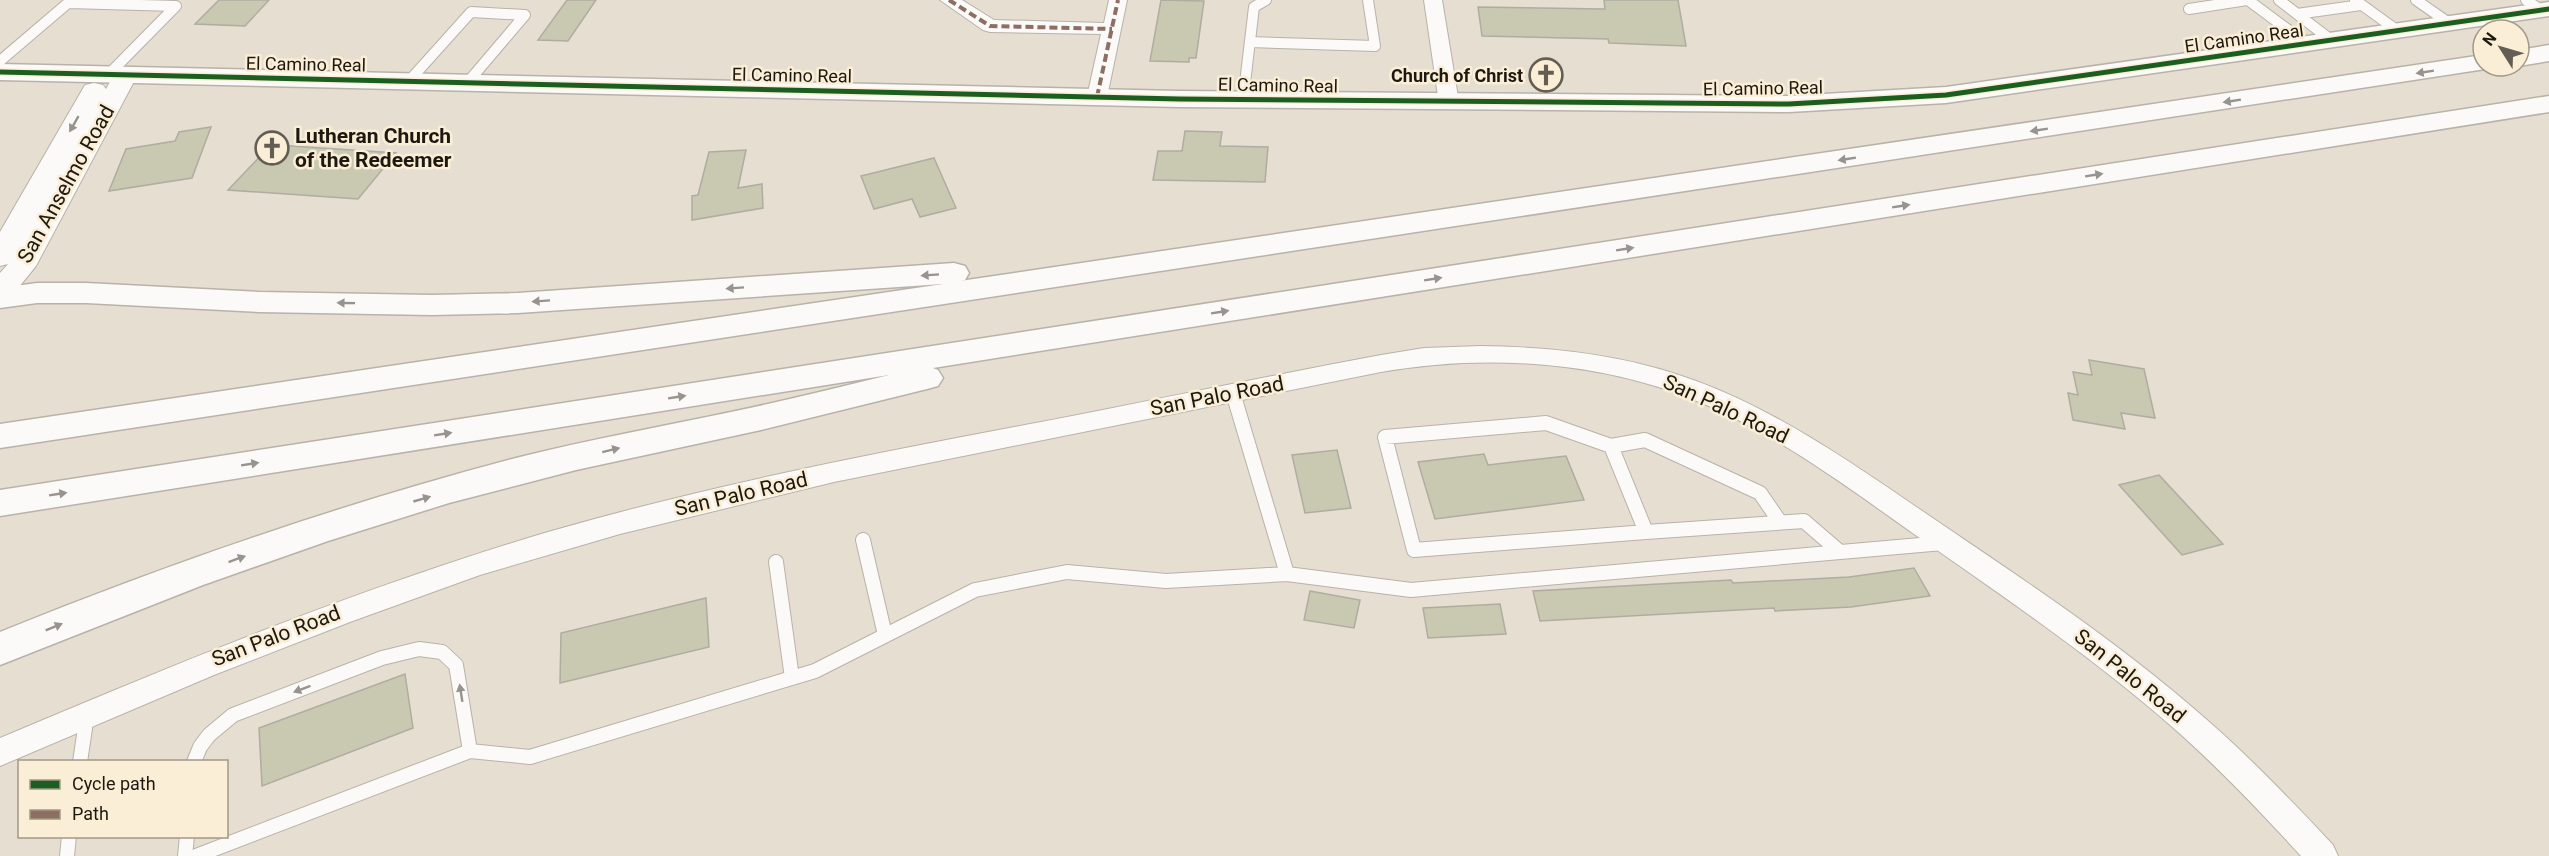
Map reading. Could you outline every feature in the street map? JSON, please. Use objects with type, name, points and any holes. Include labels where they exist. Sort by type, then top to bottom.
[{"type":"main road","name":"El Camino Real","points":[[0,72],[1243,100],[1711,104],[1866,101],[2021,85],[2398,31],[2538,6]]},
{"type":"main road","points":[[2531,56],[2549,53]]},
{"type":"main road","points":[[0,436],[2471,65]]},
{"type":"main road","points":[[0,503],[2549,104]]},
{"type":"main road","points":[[0,298],[37,293],[86,293],[259,302],[432,305],[518,303],[1198,256]]},
{"type":"main road","points":[[0,649],[91,612],[243,556],[349,520],[516,471],[662,437],[760,418],[1162,321]]},
{"type":"street","points":[[949,0],[990,26],[1112,29]]},
{"type":"street","points":[[1097,97],[1118,0]]},
{"type":"street","points":[[1433,0],[1449,103]]},
{"type":"street","name":"San Anselmo Road","points":[[0,257],[113,74]]},
{"type":"street","name":"San Anselmo Road","points":[[0,291],[22,266],[113,74]]},
{"type":"street","name":"San Palo Road","points":[[0,752],[258,643],[366,602],[552,542],[798,479],[1418,358],[1496,355],[1583,362],[1649,375],[1680,384],[1717,400],[1820,455],[2050,612],[2160,698],[2221,752],[2283,812],[2322,856]]},
{"type":"lane","points":[[1243,100],[1254,7],[1266,0]]},
{"type":"lane","points":[[1250,42],[1375,46],[1368,0]]},
{"type":"lane","points":[[2188,9],[2247,0],[2319,42]]},
{"type":"lane","points":[[2279,0],[2297,14],[2319,42]]},
{"type":"lane","points":[[2416,0],[2449,23]]},
{"type":"lane","points":[[2297,14],[2358,2],[2398,31]]},
{"type":"lane","points":[[0,61],[68,3],[176,6],[113,74]]},
{"type":"lane","points":[[409,81],[471,12],[525,15],[468,82]]},
{"type":"lane","points":[[1233,393],[1287,574]]},
{"type":"lane","points":[[1780,522],[1760,493],[1645,440],[1611,447],[1546,423],[1385,437],[1414,550],[1804,521],[1840,552]]},
{"type":"lane","points":[[1611,447],[1646,532]]},
{"type":"lane","points":[[863,540],[885,635]]},
{"type":"lane","points":[[196,856],[470,751],[531,757],[815,671],[975,590],[1067,572],[1166,581],[1287,574],[1411,590],[1947,542]]},
{"type":"lane","points":[[776,562],[792,678]]},
{"type":"lane","points":[[195,760],[198,748],[207,735],[220,723],[233,716],[382,658],[419,649],[442,652],[456,665],[470,751]]},
{"type":"lane","points":[[80,760],[87,714]]},
{"type":"lane","points":[[67,856],[69,838]]},
{"type":"lane","points":[[185,856],[187,838]]},
{"type":"building","points":[[219,0],[269,0],[245,26],[195,24]]},
{"type":"building","points":[[567,0],[596,0],[568,41],[538,40]]},
{"type":"building","points":[[1161,0],[1204,1],[1196,58],[1189,58],[1189,62],[1150,61]]},
{"type":"building","points":[[1604,0],[1678,0],[1686,46],[1609,43],[1608,39],[1482,36],[1478,7],[1605,9]]},
{"type":"building","points":[[211,127],[192,178],[109,191],[126,149],[175,141],[179,132]]},
{"type":"building","points":[[1185,131],[1222,132],[1220,146],[1268,147],[1265,182],[1153,180],[1158,151],[1182,151]]},
{"type":"building","points":[[271,145],[396,153],[358,199],[228,190]]},
{"type":"building","points":[[746,150],[738,188],[762,184],[763,208],[692,220],[692,196],[698,195],[709,152]]},
{"type":"building","points":[[934,158],[956,208],[920,217],[912,199],[874,209],[861,176]]},
{"type":"building","points":[[2089,360],[2144,369],[2155,418],[2121,413],[2125,429],[2073,420],[2068,393],[2078,395],[2073,372],[2092,375]]},
{"type":"building","points":[[1337,450],[1351,508],[1305,513],[1292,455]]},
{"type":"building","points":[[1484,454],[1488,465],[1566,456],[1584,500],[1435,519],[1418,462]]},
{"type":"building","points":[[2159,475],[2223,544],[2182,555],[2119,485]]},
{"type":"building","points":[[1914,568],[1930,596],[1851,607],[1775,611],[1774,608],[1540,621],[1533,591],[1731,580],[1733,583],[1849,577]]},
{"type":"building","points":[[1310,591],[1360,600],[1354,628],[1304,620]]},
{"type":"building","points":[[706,598],[709,647],[560,683],[561,633]]},
{"type":"building","points":[[1500,604],[1506,634],[1428,638],[1423,608]]},
{"type":"building","points":[[405,674],[413,728],[262,786],[259,728]]},
{"type":"marked path","points":[[949,0],[990,26],[1112,29]]},
{"type":"marked path","points":[[1097,97],[1118,0]]},
{"type":"cycle path","points":[[0,72],[1179,99],[1789,104],[1946,95],[2549,9]]},
{"type":"place","name":"Church of Christ","points":[[1546,75]]},
{"type":"place","name":"Lutheran Church of the Redeemer","points":[[272,148]]}]
